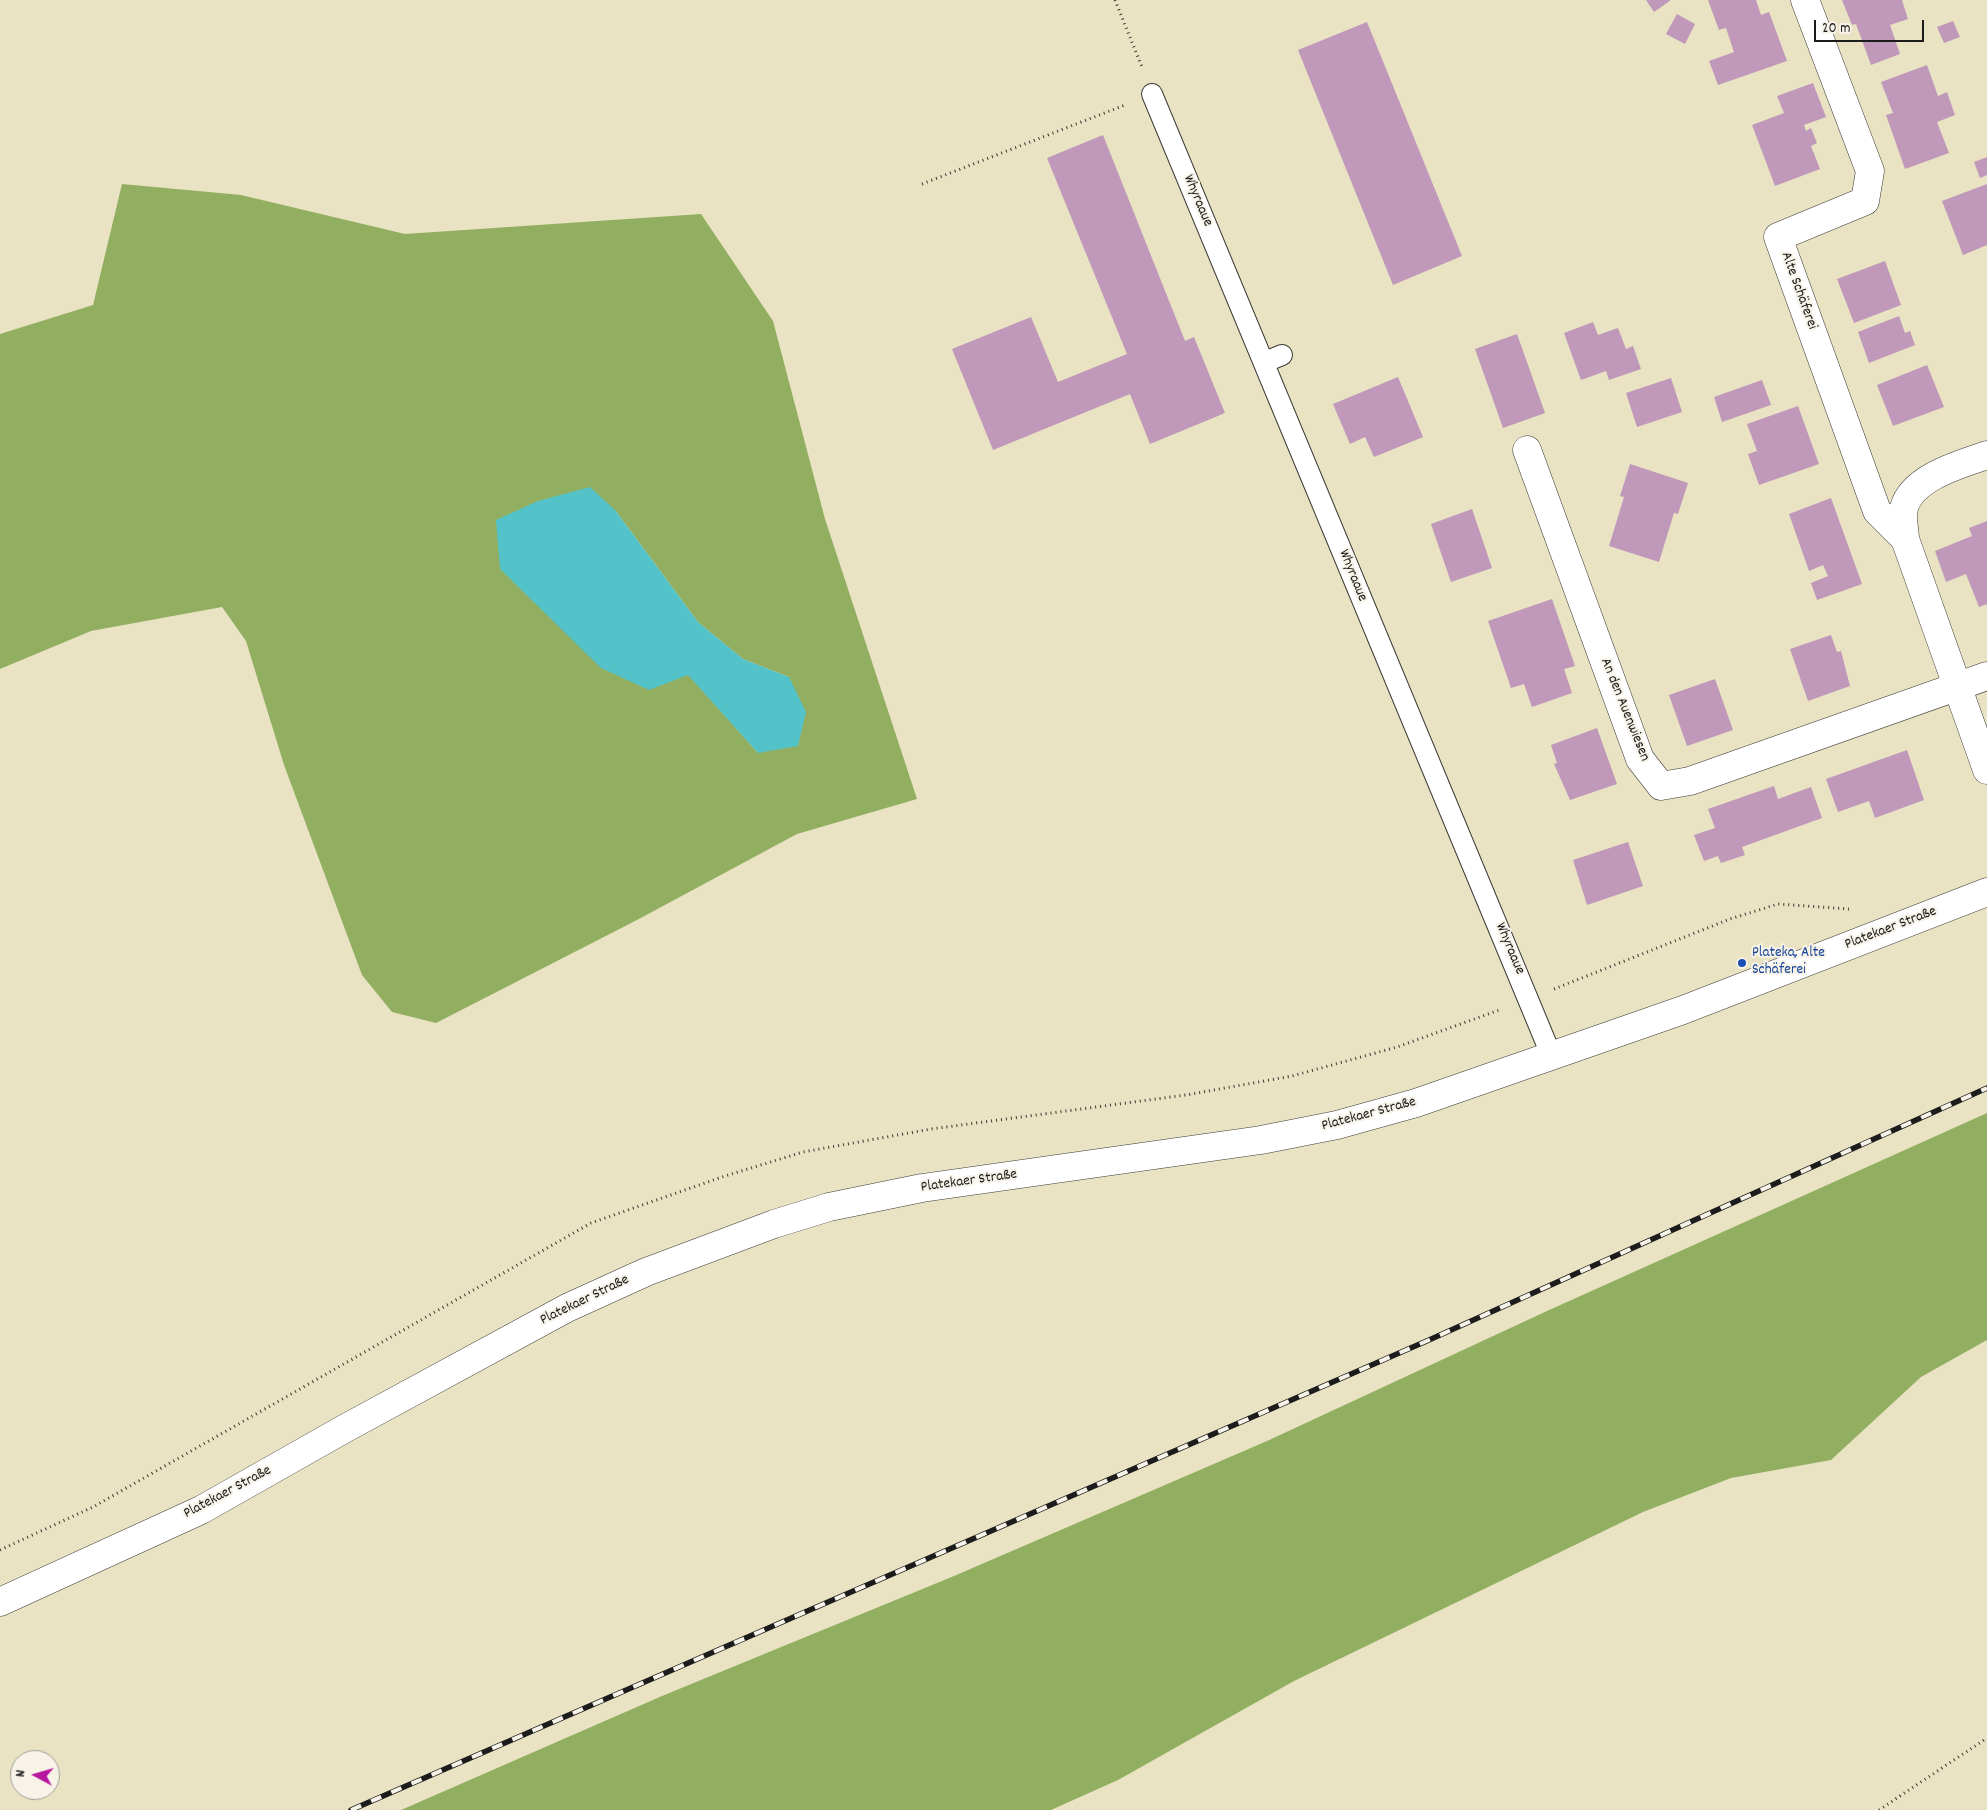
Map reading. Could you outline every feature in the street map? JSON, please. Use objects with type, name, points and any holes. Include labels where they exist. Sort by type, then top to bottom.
[{"type":"street","name":"Alte Schäferei","points":[[1805,0],[1870,171],[1864,201],[1778,237],[1877,511],[1905,539]]},
{"type":"street","name":"An den Auenwiesen","points":[[1527,450],[1640,760],[1661,786],[1690,781],[1956,688]]},
{"type":"street","name":"Alte Schäferei","points":[[1987,455],[1942,471],[1918,485],[1904,508],[1905,539],[1956,688],[1987,770]]},
{"type":"street","points":[[1956,688],[1987,676]]},
{"type":"street","name":"Platekaer Straße","points":[[0,1602],[201,1510],[344,1429],[567,1308],[646,1272],[774,1224],[829,1207],[922,1188],[1262,1140],[1337,1125],[1416,1103],[1683,1010],[1987,892]]},
{"type":"lane","name":"Whyraaue","points":[[1152,94],[1273,358],[1552,1056]]},
{"type":"path","points":[[922,184],[1152,94],[1115,0]]},
{"type":"path","points":[[1879,1810],[1987,1738]]},
{"type":"green space","points":[[122,184],[241,195],[405,234],[701,214],[773,321],[825,519],[917,799],[797,834],[637,920],[436,1023],[392,1012],[362,975],[284,765],[246,641],[222,607],[91,631],[0,669],[0,334],[93,305]],"holes":[[[615,510],[698,622],[743,659],[789,677],[758,753],[688,674]]]},
{"type":"green space","points":[[1987,1113],[1987,1340],[1921,1377],[1831,1460],[1731,1478],[1643,1512],[1294,1681],[1118,1780],[1051,1810],[401,1810],[662,1696],[954,1576],[1267,1441],[1547,1311]]},
{"type":"water","points":[[590,487],[615,510],[698,622],[743,659],[789,677],[806,712],[798,746],[758,753],[688,675],[649,690],[601,668],[500,569],[496,520],[538,501]]},
{"type":"building","points":[[1646,0],[1671,0],[1654,12]]},
{"type":"building","points":[[1708,0],[1756,0],[1761,15],[1769,12],[1787,61],[1718,85],[1709,61],[1734,52],[1726,28],[1719,30]]},
{"type":"building","points":[[1842,0],[1902,0],[1908,19],[1890,25],[1900,54],[1871,65],[1856,24],[1852,25]]},
{"type":"building","points":[[1677,14],[1695,24],[1685,44],[1666,34]]},
{"type":"building","points":[[1953,21],[1960,37],[1944,43],[1937,27]]},
{"type":"building","points":[[1367,22],[1462,256],[1393,285],[1298,50]]},
{"type":"building","points":[[1927,65],[1938,96],[1947,92],[1955,115],[1937,122],[1949,153],[1905,169],[1886,115],[1893,113],[1881,82]]},
{"type":"building","points":[[1813,83],[1826,117],[1804,125],[1806,131],[1811,128],[1817,143],[1811,146],[1820,169],[1775,186],[1752,125],[1784,113],[1777,96]]},
{"type":"building","points":[[1103,135],[1185,341],[1194,337],[1225,413],[1150,444],[1130,394],[993,450],[952,349],[1031,317],[1058,382],[1127,354],[1047,158]]},
{"type":"building","points":[[1987,157],[1987,175],[1980,178],[1974,162]]},
{"type":"building","points":[[1987,184],[1987,245],[1963,255],[1942,201]]},
{"type":"building","points":[[1885,261],[1901,305],[1854,323],[1837,279]]},
{"type":"building","points":[[1899,316],[1905,333],[1910,331],[1915,345],[1869,363],[1858,332]]},
{"type":"building","points":[[1593,322],[1598,335],[1618,328],[1626,349],[1633,346],[1641,369],[1609,380],[1606,371],[1581,380],[1564,333]]},
{"type":"building","points":[[1517,334],[1545,413],[1503,428],[1475,349]]},
{"type":"building","points":[[1927,365],[1944,407],[1893,426],[1877,385]]},
{"type":"building","points":[[1398,377],[1423,437],[1374,457],[1365,437],[1350,444],[1333,404]]},
{"type":"building","points":[[1671,378],[1682,412],[1637,427],[1626,393]]},
{"type":"building","points":[[1762,380],[1771,405],[1722,422],[1714,397]]},
{"type":"building","points":[[1798,406],[1819,464],[1759,485],[1748,454],[1757,451],[1747,424]]},
{"type":"building","points":[[1630,464],[1688,483],[1678,514],[1674,513],[1659,562],[1609,546],[1624,497],[1620,496]]},
{"type":"building","points":[[1831,498],[1862,584],[1817,600],[1811,583],[1828,576],[1823,565],[1809,571],[1789,514]]},
{"type":"building","points":[[1472,509],[1492,568],[1451,582],[1431,524]]},
{"type":"building","points":[[1987,521],[1987,604],[1979,607],[1966,574],[1946,582],[1935,551],[1972,536],[1969,528]]},
{"type":"building","points":[[1552,599],[1575,666],[1564,669],[1572,693],[1532,707],[1524,684],[1511,688],[1488,621]]},
{"type":"building","points":[[1831,635],[1837,652],[1841,651],[1850,686],[1808,701],[1790,649]]},
{"type":"building","points":[[1715,679],[1733,730],[1687,746],[1669,695]]},
{"type":"building","points":[[1597,728],[1617,784],[1570,800],[1554,764],[1557,763],[1551,745]]},
{"type":"building","points":[[1907,750],[1924,800],[1875,818],[1869,801],[1838,812],[1826,779]]},
{"type":"building","points":[[1774,786],[1778,799],[1811,787],[1822,818],[1742,847],[1745,855],[1721,863],[1718,856],[1704,861],[1694,835],[1715,828],[1708,809]]},
{"type":"building","points":[[1628,842],[1643,886],[1587,905],[1573,860]]},
{"type":"railway","points":[[351,1810],[1429,1340],[1987,1088]]},
{"type":"place","name":"Plateka, Alte Schäferei","points":[[1742,963]]}]
